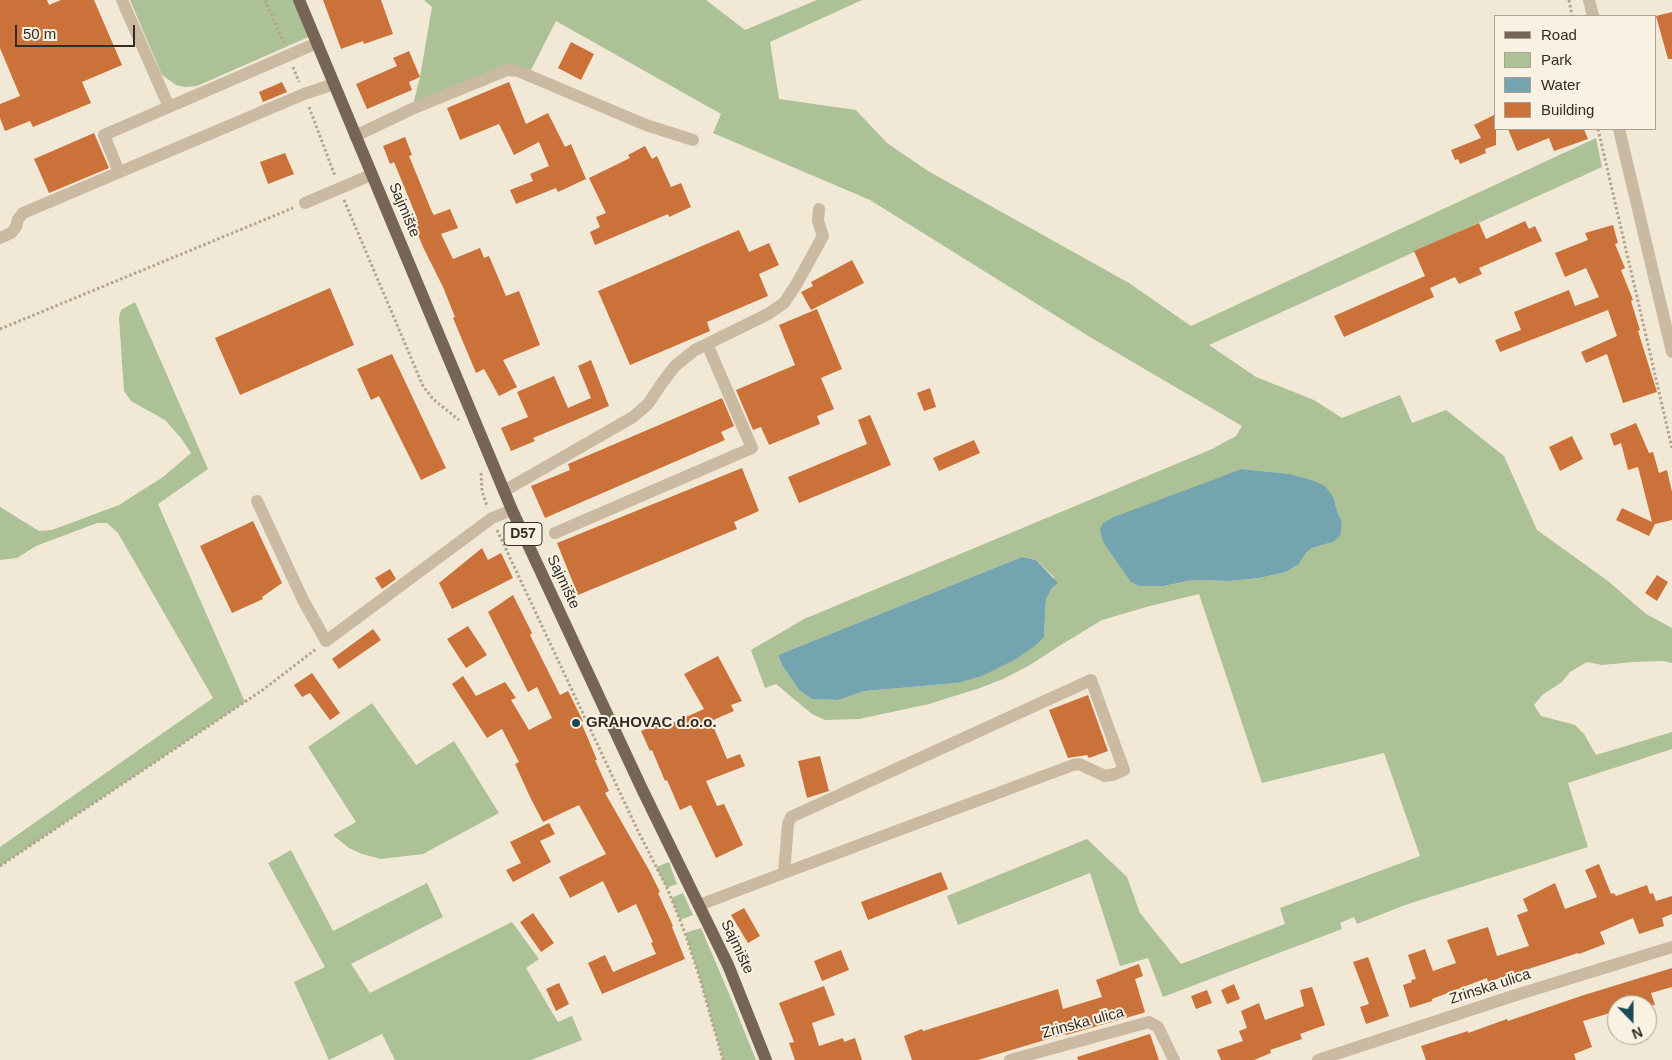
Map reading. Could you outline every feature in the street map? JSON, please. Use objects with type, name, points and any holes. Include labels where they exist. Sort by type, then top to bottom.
[{"type":"main road","name":"Sajmište","points":[[299,0],[512,510],[642,789],[728,965],[766,1060]]},
{"type":"street","points":[[122,0],[169,107]]},
{"type":"street","points":[[1589,0],[1593,15]]},
{"type":"street","points":[[119,172],[104,135],[316,43]]},
{"type":"street","points":[[355,136],[419,106],[507,70],[518,71],[646,125],[693,140]]},
{"type":"street","points":[[0,238],[11,233],[23,213],[304,94],[334,84]]},
{"type":"street","points":[[1619,130],[1672,352]]},
{"type":"street","points":[[305,203],[372,175]]},
{"type":"street","points":[[504,491],[633,418],[648,404],[675,366],[695,350],[768,314],[784,303],[823,236],[818,221],[819,209]]},
{"type":"street","points":[[555,533],[752,448],[707,344]]},
{"type":"street","points":[[257,501],[303,600],[326,641],[492,518],[512,510]]},
{"type":"street","points":[[699,905],[1073,765],[1080,764],[1105,776],[1124,770],[1091,680],[791,818],[788,824],[784,873]]},
{"type":"street","name":"Zrinska ulica","points":[[1318,1060],[1516,995],[1672,947]]},
{"type":"street","name":"Zrinska ulica","points":[[1010,1060],[1149,1022],[1158,1027],[1174,1060]]},
{"type":"path","points":[[1569,0],[1572,15]]},
{"type":"path","points":[[1598,130],[1672,448]]},
{"type":"path","points":[[0,329],[305,203]]},
{"type":"path","points":[[0,866],[257,693],[326,641]]},
{"type":"green space","points":[[130,0],[299,0],[313,35],[197,86],[185,87],[176,85],[162,75]]},
{"type":"green space","points":[[424,0],[706,0],[745,30],[817,0],[862,0],[770,42],[779,99],[856,110],[887,143],[928,171],[1129,283],[1191,326],[1596,138],[1602,167],[1209,345],[1256,377],[1314,400],[1342,418],[1400,395],[1412,423],[1446,410],[1504,456],[1537,530],[1608,581],[1646,614],[1672,628],[1672,663],[1663,661],[1602,665],[1587,662],[1570,672],[1562,682],[1542,695],[1534,705],[1541,716],[1575,725],[1584,734],[1596,755],[1672,732],[1672,749],[1568,783],[1588,847],[1405,905],[1357,924],[1354,917],[1340,923],[1342,929],[1163,997],[1148,958],[1120,966],[1090,873],[958,925],[947,896],[1087,839],[1127,877],[1140,913],[1181,964],[1285,924],[1280,908],[1420,856],[1384,753],[1262,783],[1199,594],[1102,620],[1030,665],[1003,679],[929,704],[859,719],[825,720],[812,714],[776,684],[765,688],[751,650],[804,619],[1212,449],[1236,436],[1242,426],[1090,337],[870,200],[713,133],[721,114],[556,21],[528,76],[518,71],[412,109],[420,77],[432,7]],"holes":[[[1243,469],[1290,474],[1312,480],[1333,497],[1342,522],[1333,542],[1312,548],[1306,553],[1299,564],[1286,572],[1260,578],[1229,581],[1192,580],[1164,586]],[[1022,557],[1036,560],[1054,577],[1052,588],[1046,599],[1044,637],[957,683],[865,691],[838,700],[812,699],[799,690],[782,665],[778,655]]]},
{"type":"green space","points":[[135,302],[208,469],[158,504],[245,702],[0,866],[0,847],[213,698],[118,533],[107,523],[97,523],[36,546],[17,558],[0,560],[0,507],[39,531],[52,530],[119,505],[163,477],[191,453],[165,420],[131,401],[124,391],[119,318],[121,310]]},
{"type":"green space","points":[[372,703],[416,765],[454,741],[499,813],[423,854],[381,859],[349,848],[333,835],[356,822],[308,747]]},
{"type":"green space","points":[[291,850],[333,931],[427,883],[443,917],[351,964],[370,993],[512,922],[539,959],[526,968],[553,1014],[558,1022],[572,1016],[582,1040],[531,1060],[395,1060],[382,1034],[329,1060],[294,982],[325,967],[268,863]]},
{"type":"green space","points":[[669,862],[677,884],[667,888],[656,867]]},
{"type":"green space","points":[[683,893],[693,915],[680,920],[671,898]]},
{"type":"green space","points":[[701,928],[756,1060],[723,1060],[685,933]]},
{"type":"water","points":[[1242,469],[1290,474],[1325,486],[1333,497],[1342,522],[1340,536],[1333,542],[1312,548],[1306,553],[1299,564],[1286,572],[1260,578],[1229,581],[1192,580],[1164,586],[1140,586],[1131,582],[1103,542],[1100,529],[1103,523],[1114,517]]},
{"type":"water","points":[[1022,557],[1036,560],[1058,583],[1052,588],[1046,599],[1044,637],[1035,646],[1016,659],[982,676],[957,683],[865,691],[838,700],[812,699],[799,690],[782,665],[778,655]]},
{"type":"building","points":[[0,0],[47,0],[49,5],[61,0],[94,0],[122,65],[82,82],[91,103],[33,127],[30,121],[5,131],[0,118],[0,104],[20,96],[0,48]]},
{"type":"building","points":[[323,0],[381,0],[393,34],[364,44],[363,41],[341,49]]},
{"type":"building","points":[[1672,12],[1672,59],[1668,59],[1657,16]]},
{"type":"building","points":[[571,42],[594,54],[581,80],[558,68]]},
{"type":"building","points":[[409,51],[420,77],[409,82],[412,90],[367,109],[356,84],[397,66],[393,58]]},
{"type":"building","points":[[282,82],[287,92],[263,102],[259,92]]},
{"type":"building","points":[[509,82],[526,124],[548,113],[565,147],[571,144],[586,179],[558,192],[556,188],[516,204],[510,190],[533,181],[530,174],[549,166],[539,142],[514,155],[499,124],[460,140],[447,108]]},
{"type":"building","points":[[1494,115],[1496,145],[1485,149],[1486,153],[1460,164],[1458,159],[1455,160],[1451,150],[1481,138],[1474,125]]},
{"type":"building","points":[[1508,130],[1584,130],[1588,139],[1554,151],[1549,138],[1517,151]]},
{"type":"building","points":[[94,133],[109,168],[49,193],[34,159]]},
{"type":"building","points":[[405,137],[412,155],[409,156],[432,212],[434,215],[450,209],[458,228],[441,234],[453,259],[480,248],[484,258],[489,256],[506,296],[519,291],[540,345],[503,360],[517,387],[499,396],[484,369],[476,373],[453,318],[455,317],[443,287],[412,220],[417,218],[394,162],[390,164],[383,146]]},
{"type":"building","points":[[645,146],[652,159],[657,156],[671,187],[681,183],[691,207],[669,217],[668,214],[595,245],[590,232],[600,227],[596,217],[606,213],[589,178],[630,158],[628,155]]},
{"type":"building","points":[[285,153],[294,174],[268,184],[260,162]]},
{"type":"building","points":[[1525,221],[1529,229],[1535,226],[1542,241],[1479,268],[1482,274],[1459,284],[1455,277],[1430,288],[1434,297],[1344,337],[1334,316],[1425,276],[1414,251],[1479,223],[1486,239]]},
{"type":"building","points":[[1613,225],[1618,243],[1615,244],[1625,268],[1621,270],[1633,300],[1631,301],[1640,330],[1638,331],[1657,392],[1623,403],[1607,354],[1586,363],[1581,352],[1617,336],[1608,310],[1500,352],[1495,340],[1521,330],[1514,312],[1569,290],[1575,306],[1599,297],[1586,268],[1565,277],[1555,253],[1588,240],[1585,233]]},
{"type":"building","points":[[739,230],[749,252],[769,243],[779,265],[759,274],[768,296],[707,322],[710,331],[630,365],[598,291]]},
{"type":"building","points":[[852,260],[864,283],[811,310],[801,292],[813,286],[811,282]]},
{"type":"building","points":[[330,288],[354,345],[240,395],[215,338]]},
{"type":"building","points":[[817,309],[842,369],[821,378],[834,409],[817,416],[820,424],[769,445],[761,427],[753,430],[736,390],[795,365],[779,325]]},
{"type":"building","points":[[392,354],[446,468],[421,480],[379,396],[371,400],[357,369]]},
{"type":"building","points":[[591,360],[609,406],[533,438],[535,441],[511,451],[501,428],[528,417],[517,392],[554,376],[568,408],[591,398],[578,366]]},
{"type":"building","points":[[930,388],[936,407],[924,411],[917,393]]},
{"type":"building","points":[[722,398],[734,426],[721,432],[725,440],[545,518],[531,486],[570,470],[568,464]]},
{"type":"building","points":[[870,415],[891,465],[799,503],[788,477],[867,444],[858,420]]},
{"type":"building","points":[[1636,423],[1649,453],[1653,452],[1659,473],[1667,470],[1672,492],[1672,520],[1655,524],[1649,536],[1616,520],[1622,508],[1652,522],[1638,467],[1628,470],[1621,443],[1614,446],[1610,434]]},
{"type":"building","points":[[1572,436],[1583,459],[1560,471],[1549,447]]},
{"type":"building","points":[[974,440],[980,453],[939,471],[933,458]]},
{"type":"building","points":[[742,468],[759,511],[734,522],[737,529],[578,595],[557,543]]},
{"type":"building","points":[[253,521],[282,583],[262,597],[263,599],[232,613],[200,546]]},
{"type":"building","points":[[482,548],[488,560],[501,553],[513,578],[452,609],[439,583]]},
{"type":"building","points":[[390,569],[396,579],[382,589],[375,578]]},
{"type":"building","points":[[1657,575],[1668,582],[1657,601],[1645,593]]},
{"type":"building","points":[[513,595],[532,633],[530,635],[560,695],[568,691],[583,721],[581,722],[597,760],[595,760],[609,791],[605,793],[660,892],[658,893],[685,959],[602,994],[588,963],[605,955],[613,972],[656,954],[651,943],[653,942],[636,904],[618,913],[603,881],[570,898],[559,877],[606,854],[579,805],[543,822],[515,764],[519,762],[502,729],[487,738],[452,684],[463,676],[476,696],[505,682],[516,698],[511,700],[529,730],[552,718],[537,687],[528,692],[488,612]]},
{"type":"building","points":[[468,626],[487,655],[466,668],[447,639]]},
{"type":"building","points":[[373,629],[381,640],[339,669],[332,659]]},
{"type":"building","points":[[718,656],[742,701],[731,705],[734,711],[711,721],[727,759],[740,754],[745,766],[706,781],[717,806],[724,804],[743,845],[716,858],[691,805],[680,810],[667,780],[665,781],[652,750],[650,751],[641,731],[659,723],[661,728],[704,709],[684,674]]},
{"type":"building","points":[[312,673],[340,713],[330,720],[310,693],[302,697],[294,685]]},
{"type":"building","points":[[1088,695],[1108,751],[1089,758],[1087,755],[1068,758],[1049,710]]},
{"type":"building","points":[[820,756],[829,791],[807,798],[798,761]]},
{"type":"building","points":[[549,823],[555,834],[540,841],[551,862],[513,882],[506,870],[521,863],[510,842]]},
{"type":"building","points":[[1599,864],[1611,894],[1614,893],[1616,896],[1647,885],[1650,894],[1653,893],[1656,901],[1672,896],[1672,914],[1662,918],[1664,926],[1639,934],[1633,918],[1600,932],[1605,944],[1488,982],[1487,978],[1410,1008],[1403,985],[1416,979],[1408,955],[1425,949],[1433,971],[1456,963],[1447,940],[1488,927],[1497,956],[1529,946],[1517,915],[1528,911],[1523,899],[1555,883],[1565,909],[1597,897],[1585,870]]},
{"type":"building","points":[[941,872],[948,889],[868,920],[861,902]]},
{"type":"building","points":[[744,908],[760,936],[748,943],[731,915]]},
{"type":"building","points":[[533,913],[554,943],[541,952],[520,922]]},
{"type":"building","points":[[841,950],[849,970],[822,981],[814,961]]},
{"type":"building","points":[[1368,957],[1389,1016],[1366,1024],[1360,1007],[1369,1004],[1353,962]]},
{"type":"building","points":[[1139,964],[1143,976],[1135,979],[1145,1012],[1143,1013],[978,1060],[912,1060],[904,1036],[1058,989],[1063,1009],[1102,997],[1096,980]]},
{"type":"building","points":[[1672,968],[1672,987],[1651,993],[1652,995],[1607,995],[1607,1014],[1583,1021],[1592,1047],[1574,1054],[1576,1060],[1426,1060],[1421,1046],[1468,1031],[1468,1033],[1507,1019],[1508,1021]]},
{"type":"building","points":[[559,983],[569,1004],[556,1011],[546,989]]},
{"type":"building","points":[[1234,984],[1240,999],[1227,1004],[1221,990]]},
{"type":"building","points":[[824,986],[835,1015],[812,1023],[819,1046],[843,1038],[844,1042],[855,1038],[862,1060],[795,1060],[789,1043],[794,1042],[779,1003]]},
{"type":"building","points":[[1312,987],[1325,1025],[1300,1034],[1302,1039],[1270,1050],[1271,1053],[1254,1060],[1221,1060],[1217,1050],[1243,1041],[1239,1031],[1247,1028],[1241,1011],[1259,1003],[1265,1020],[1304,1006],[1300,990]]},
{"type":"building","points":[[1207,990],[1212,1003],[1196,1009],[1191,996]]},
{"type":"building","points":[[1150,1034],[1159,1060],[1078,1060],[1077,1057]]},
{"type":"place","name":"GRAHOVAC d.o.o.","points":[[576,723]]}]
